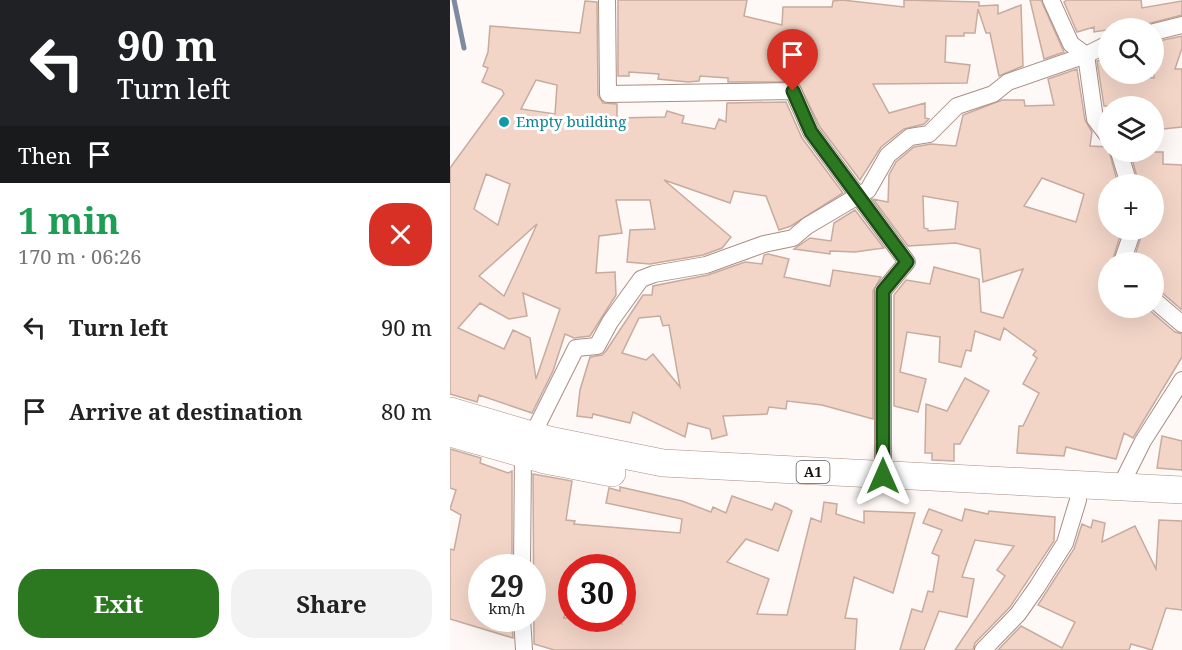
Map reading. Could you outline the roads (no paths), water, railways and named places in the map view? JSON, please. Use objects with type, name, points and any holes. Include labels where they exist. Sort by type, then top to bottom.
[{"type":"highway","name":"A1","points":[[450,411],[528,444],[545,460],[616,474],[688,482],[1182,506]]},
{"type":"highway","name":"A1","points":[[450,433],[663,463],[1182,490]]},
{"type":"street","points":[[607,0],[608,94],[793,91],[811,132],[907,262],[883,291],[883,476]]},
{"type":"street","points":[[1051,0],[1071,44],[1086,55],[1095,119],[1098,123]]},
{"type":"street","points":[[1164,30],[1182,25]]},
{"type":"street","points":[[523,554],[528,444],[576,348],[597,346],[610,322],[641,279],[654,274],[706,265],[764,244],[793,238],[807,226],[868,190],[888,155],[910,137],[929,134],[957,106],[993,94],[1008,82],[1098,49]]},
{"type":"street","points":[[1164,309],[1182,324]]},
{"type":"street","points":[[1120,487],[1143,441],[1182,380]]},
{"type":"street","points":[[983,650],[1018,614],[1065,543],[1077,500]]},
{"type":"street","points":[[523,632],[524,650]]},
{"type":"waterway","points":[[454,0],[464,48]]},
{"type":"place","name":"Empty building","points":[[504,122]]}]
